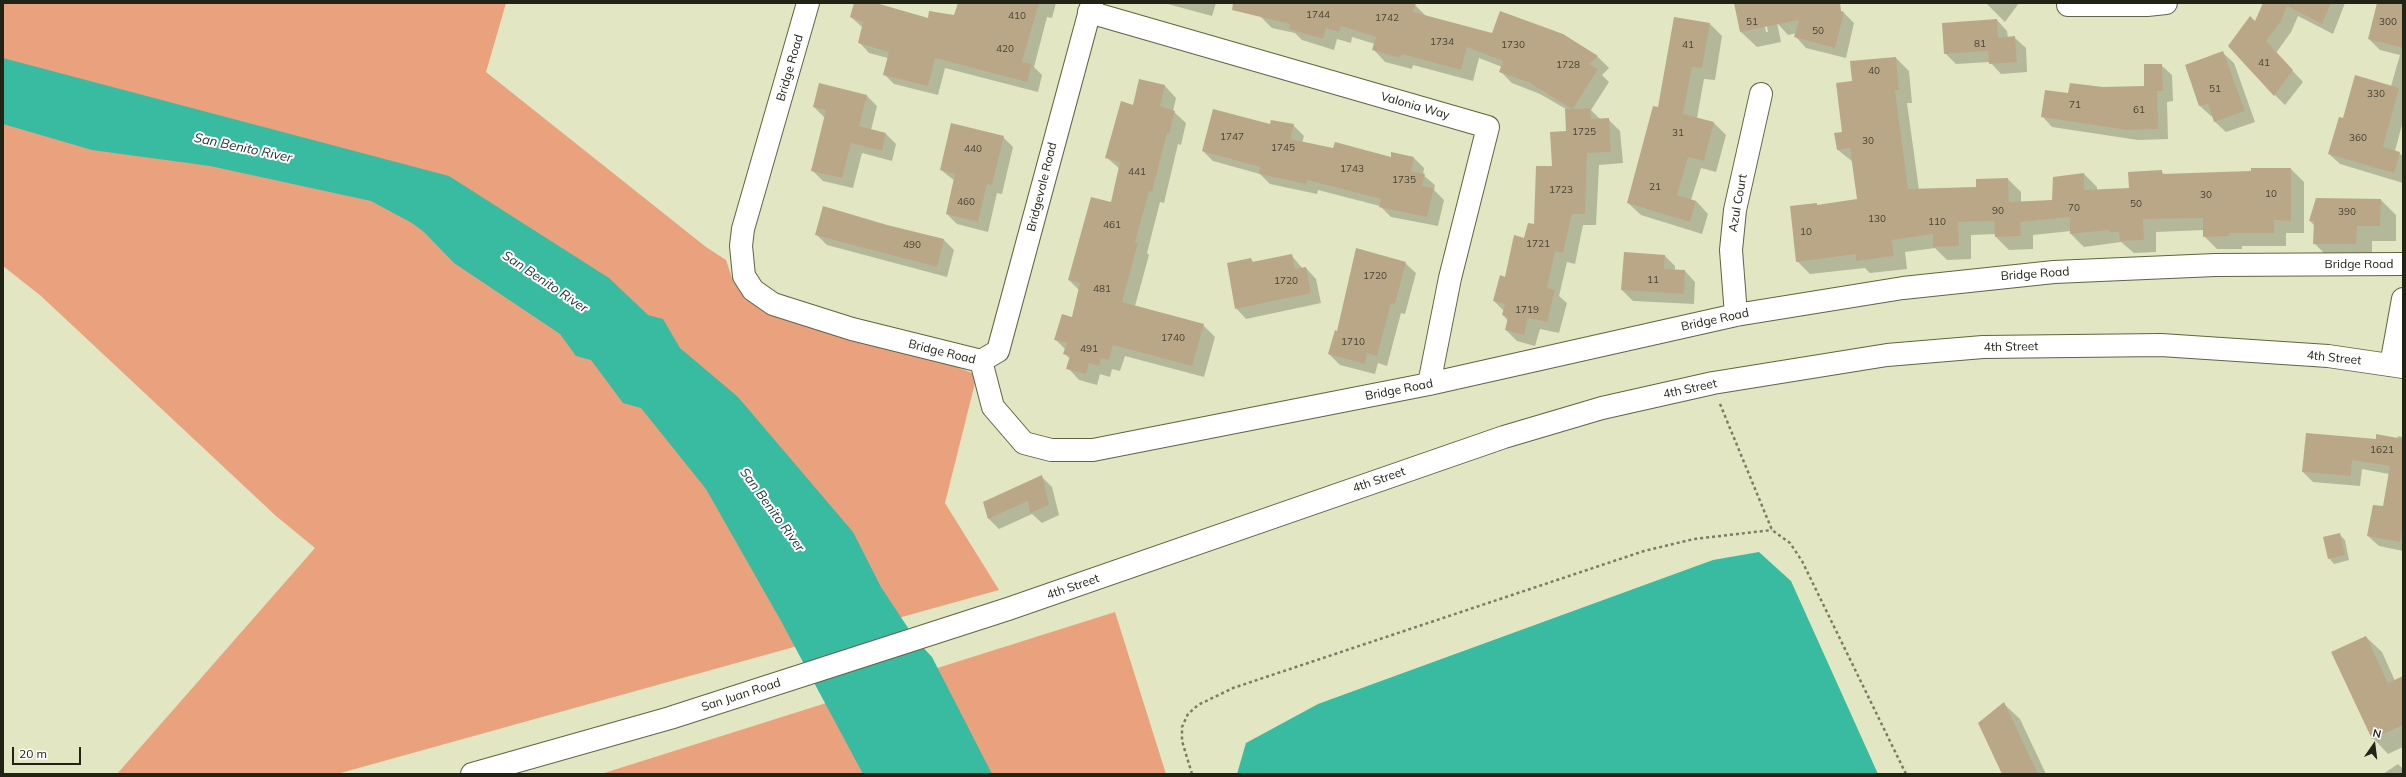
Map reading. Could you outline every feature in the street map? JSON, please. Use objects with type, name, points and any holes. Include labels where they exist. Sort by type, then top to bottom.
[{"type":"street","name":"Bridge Road","points":[[808,3],[743,229],[741,246],[744,276],[752,290],[773,304],[852,329],[981,362],[994,406],[1024,443],[1051,450],[1092,450],[1429,384],[1736,315],[1903,288],[2054,272],[2215,265],[2403,264]]},
{"type":"street","points":[[2068,5],[2147,5],[2166,3]]},
{"type":"street","name":"Bridgevale Road","points":[[981,362],[998,351],[1091,7]]},
{"type":"street","name":"Valonia Way","points":[[1091,7],[1488,127],[1450,278],[1429,384]]},
{"type":"street","name":"Azul Court","points":[[1736,315],[1731,250],[1735,210],[1761,94]]},
{"type":"street","points":[[2397,366],[2403,299]]},
{"type":"street","name":"4th Street","points":[[1008,609],[1504,437],[1602,408],[1713,383],[1880,356],[1983,347],[2161,345],[2328,356],[2397,366]]},
{"type":"street","name":"San Juan Road","points":[[472,774],[670,718],[1008,609]]},
{"type":"path","points":[[1713,383],[1772,530],[1790,543],[1802,561],[1906,774]]},
{"type":"path","points":[[1192,774],[1182,741],[1182,727],[1188,714],[1198,705],[1233,688],[1644,551],[1694,539],[1772,530]]},
{"type":"shaded area","points":[[3,3],[506,3],[486,72],[706,247],[726,260],[732,278],[977,375],[945,503],[999,590],[337,774],[117,774],[315,548],[276,516],[41,296],[3,266]]},
{"type":"shaded area","points":[[1115,612],[1166,774],[601,774]]},
{"type":"water","name":"San Benito River","points":[[3,58],[449,176],[609,278],[648,315],[663,319],[680,348],[738,397],[853,532],[881,587],[916,640],[932,657],[992,774],[863,774],[781,621],[706,489],[641,408],[623,403],[591,360],[576,356],[560,334],[454,263],[424,232],[412,223],[371,201],[210,166],[92,150],[3,124]]},
{"type":"water","points":[[1759,552],[1791,581],[1878,774],[1237,774],[1246,743],[1318,704],[1713,560]]},
{"type":"building","points":[[854,3],[876,3],[928,18],[929,11],[954,15],[958,3],[1039,3],[1022,62],[1032,64],[1027,82],[935,58],[928,86],[883,75],[889,52],[858,43],[863,22],[850,17]]},
{"type":"building","points":[[1233,3],[1416,3],[1413,12],[1492,33],[1500,11],[1563,34],[1598,56],[1589,64],[1598,69],[1573,109],[1590,108],[1591,119],[1609,118],[1611,152],[1587,153],[1585,214],[1572,214],[1563,253],[1555,251],[1547,288],[1555,290],[1547,322],[1528,318],[1524,335],[1505,330],[1508,317],[1502,315],[1505,304],[1493,301],[1500,275],[1505,277],[1514,235],[1524,238],[1528,223],[1534,224],[1536,166],[1552,166],[1550,132],[1566,131],[1565,109],[1572,109],[1528,82],[1499,72],[1503,61],[1467,47],[1461,70],[1402,54],[1400,58],[1372,50],[1376,37],[1341,26],[1339,32],[1326,28],[1323,39],[1289,29],[1290,24],[1232,10]]},
{"type":"building","points":[[1734,3],[1840,3],[1841,11],[1844,12],[1835,48],[1794,37],[1799,20],[1740,32]]},
{"type":"building","points":[[2263,3],[2331,3],[2322,24],[2287,6],[2281,21],[2266,41],[2293,70],[2274,96],[2228,46],[2250,16],[2255,21]]},
{"type":"building","points":[[2377,3],[2403,3],[2403,48],[2368,39]]},
{"type":"building","points":[[1674,17],[1710,23],[1702,68],[1692,67],[1683,114],[1714,122],[1704,161],[1688,157],[1677,195],[1696,201],[1690,222],[1627,203],[1653,106],[1658,107]]},
{"type":"building","points":[[1997,19],[1998,38],[2015,36],[2017,62],[1989,64],[1988,51],[1944,54],[1942,23]]},
{"type":"building","points":[[2223,51],[2245,111],[2214,122],[2208,104],[2199,106],[2185,65]]},
{"type":"building","points":[[1896,57],[1899,90],[1895,90],[1908,189],[1976,187],[1976,179],[2008,178],[2009,202],[2052,200],[2053,177],[2084,173],[2084,190],[2129,188],[2128,172],[2162,170],[2162,174],[2251,171],[2251,168],[2291,168],[2291,221],[2274,220],[2274,233],[2229,233],[2229,236],[2203,237],[2203,218],[2143,219],[2144,240],[2120,241],[2119,232],[2110,232],[2109,230],[2070,234],[2070,217],[2020,222],[2021,236],[1995,237],[1994,221],[1958,222],[1959,246],[1933,247],[1933,234],[1892,240],[1894,256],[1856,261],[1856,254],[1796,262],[1790,206],[1817,203],[1817,205],[1857,199],[1850,148],[1837,150],[1834,133],[1842,132],[1836,83],[1852,81],[1850,61]]},
{"type":"building","points":[[2144,64],[2162,64],[2163,91],[2157,91],[2158,129],[2127,130],[2041,117],[2045,90],[2068,93],[2070,83],[2103,87],[2144,86]]},
{"type":"building","points":[[2355,75],[2399,88],[2383,147],[2400,152],[2394,173],[2328,154],[2339,117],[2343,118]]},
{"type":"building","points":[[1139,79],[1165,85],[1160,106],[1175,111],[1169,134],[1167,133],[1152,192],[1149,191],[1135,242],[1138,243],[1122,302],[1204,324],[1192,366],[1113,345],[1109,360],[1101,358],[1099,366],[1089,363],[1086,374],[1066,369],[1070,356],[1063,354],[1067,343],[1054,340],[1062,314],[1072,317],[1080,283],[1068,280],[1091,197],[1111,202],[1120,162],[1105,158],[1121,101],[1133,105]]},
{"type":"building","points":[[819,83],[867,95],[859,126],[886,133],[882,151],[851,143],[842,178],[811,171],[826,110],[813,107]]},
{"type":"building","points":[[1213,109],[1270,124],[1271,120],[1294,124],[1290,139],[1333,148],[1335,142],[1391,157],[1391,152],[1414,157],[1411,171],[1425,174],[1422,186],[1434,188],[1427,217],[1379,207],[1381,199],[1307,180],[1306,184],[1259,174],[1260,167],[1202,151]]},
{"type":"building","points":[[951,123],[1004,136],[992,185],[987,184],[978,222],[946,214],[955,174],[940,170]]},
{"type":"building","points":[[2316,198],[2381,199],[2380,226],[2357,226],[2356,244],[2313,244],[2314,221],[2309,221]]},
{"type":"building","points":[[823,206],[887,225],[944,239],[937,267],[815,235]]},
{"type":"building","points":[[1356,248],[1406,262],[1395,304],[1391,303],[1377,356],[1367,353],[1365,364],[1328,354],[1335,330],[1337,331]]},
{"type":"building","points":[[1624,252],[1665,255],[1664,269],[1685,270],[1684,294],[1621,290]]},
{"type":"building","points":[[1292,254],[1295,269],[1306,267],[1311,293],[1235,309],[1227,263],[1251,258],[1252,262]]},
{"type":"building","points":[[2306,433],[2376,439],[2376,434],[2403,439],[2403,525],[2400,542],[2367,536],[2373,505],[2383,506],[2390,466],[2352,460],[2351,476],[2302,472]]},
{"type":"building","points":[[1042,475],[1049,505],[1030,513],[1028,501],[988,519],[983,502]]},
{"type":"building","points":[[2340,533],[2345,555],[2328,559],[2323,537]]},
{"type":"building","points":[[2366,636],[2388,683],[2403,676],[2403,725],[2372,739],[2331,652]]},
{"type":"building","points":[[2004,702],[2038,774],[2002,774],[1978,723]]}]
